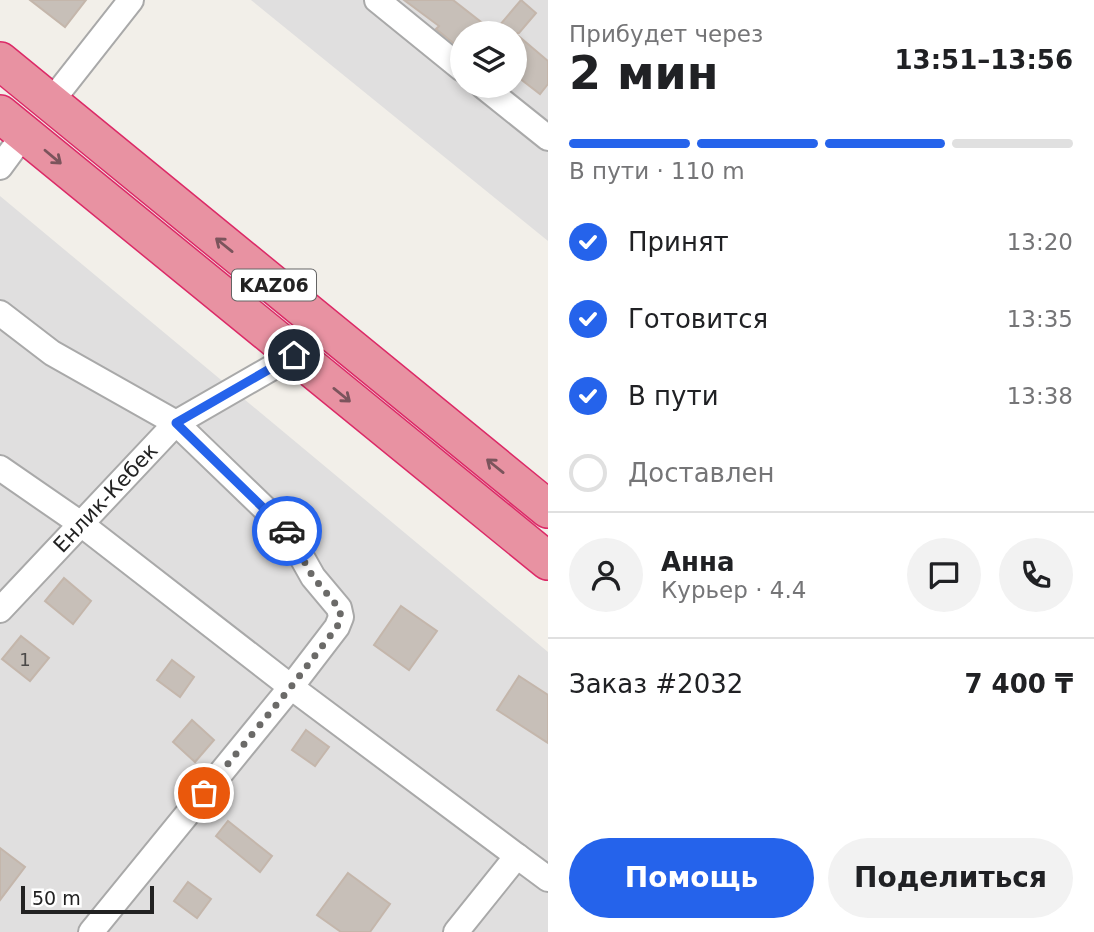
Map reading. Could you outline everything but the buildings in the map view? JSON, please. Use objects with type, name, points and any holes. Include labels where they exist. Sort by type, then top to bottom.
[{"type":"highway","name":"KАZ06","points":[[0,61],[548,509]]},
{"type":"highway","points":[[12,123],[50,103]]},
{"type":"highway","name":"KАZ06","points":[[12,123],[548,561]]},
{"type":"street","points":[[50,103],[131,0]]},
{"type":"street","points":[[377,0],[450,59]]},
{"type":"street","points":[[498,98],[548,138]]},
{"type":"street","points":[[0,167],[12,123]]},
{"type":"street","points":[[0,313],[52,353],[176,423],[286,529],[313,577],[339,608],[341,617],[337,627],[291,687],[92,932]]},
{"type":"street","name":"Енлик-Кебек","points":[[0,610],[176,423],[294,355]]},
{"type":"street","points":[[0,468],[81,524],[291,687],[548,878]]},
{"type":"street","points":[[456,932],[517,856]]},
{"type":"shaded area","points":[[251,0],[548,0],[548,241]]},
{"type":"shaded area","points":[[0,196],[548,652],[548,932],[0,932]]},
{"type":"way so far","points":[[204,793],[291,687],[337,627],[341,617],[339,608],[313,577],[287,531]]},
{"type":"route","points":[[287,531],[176,423],[294,355]]}]
